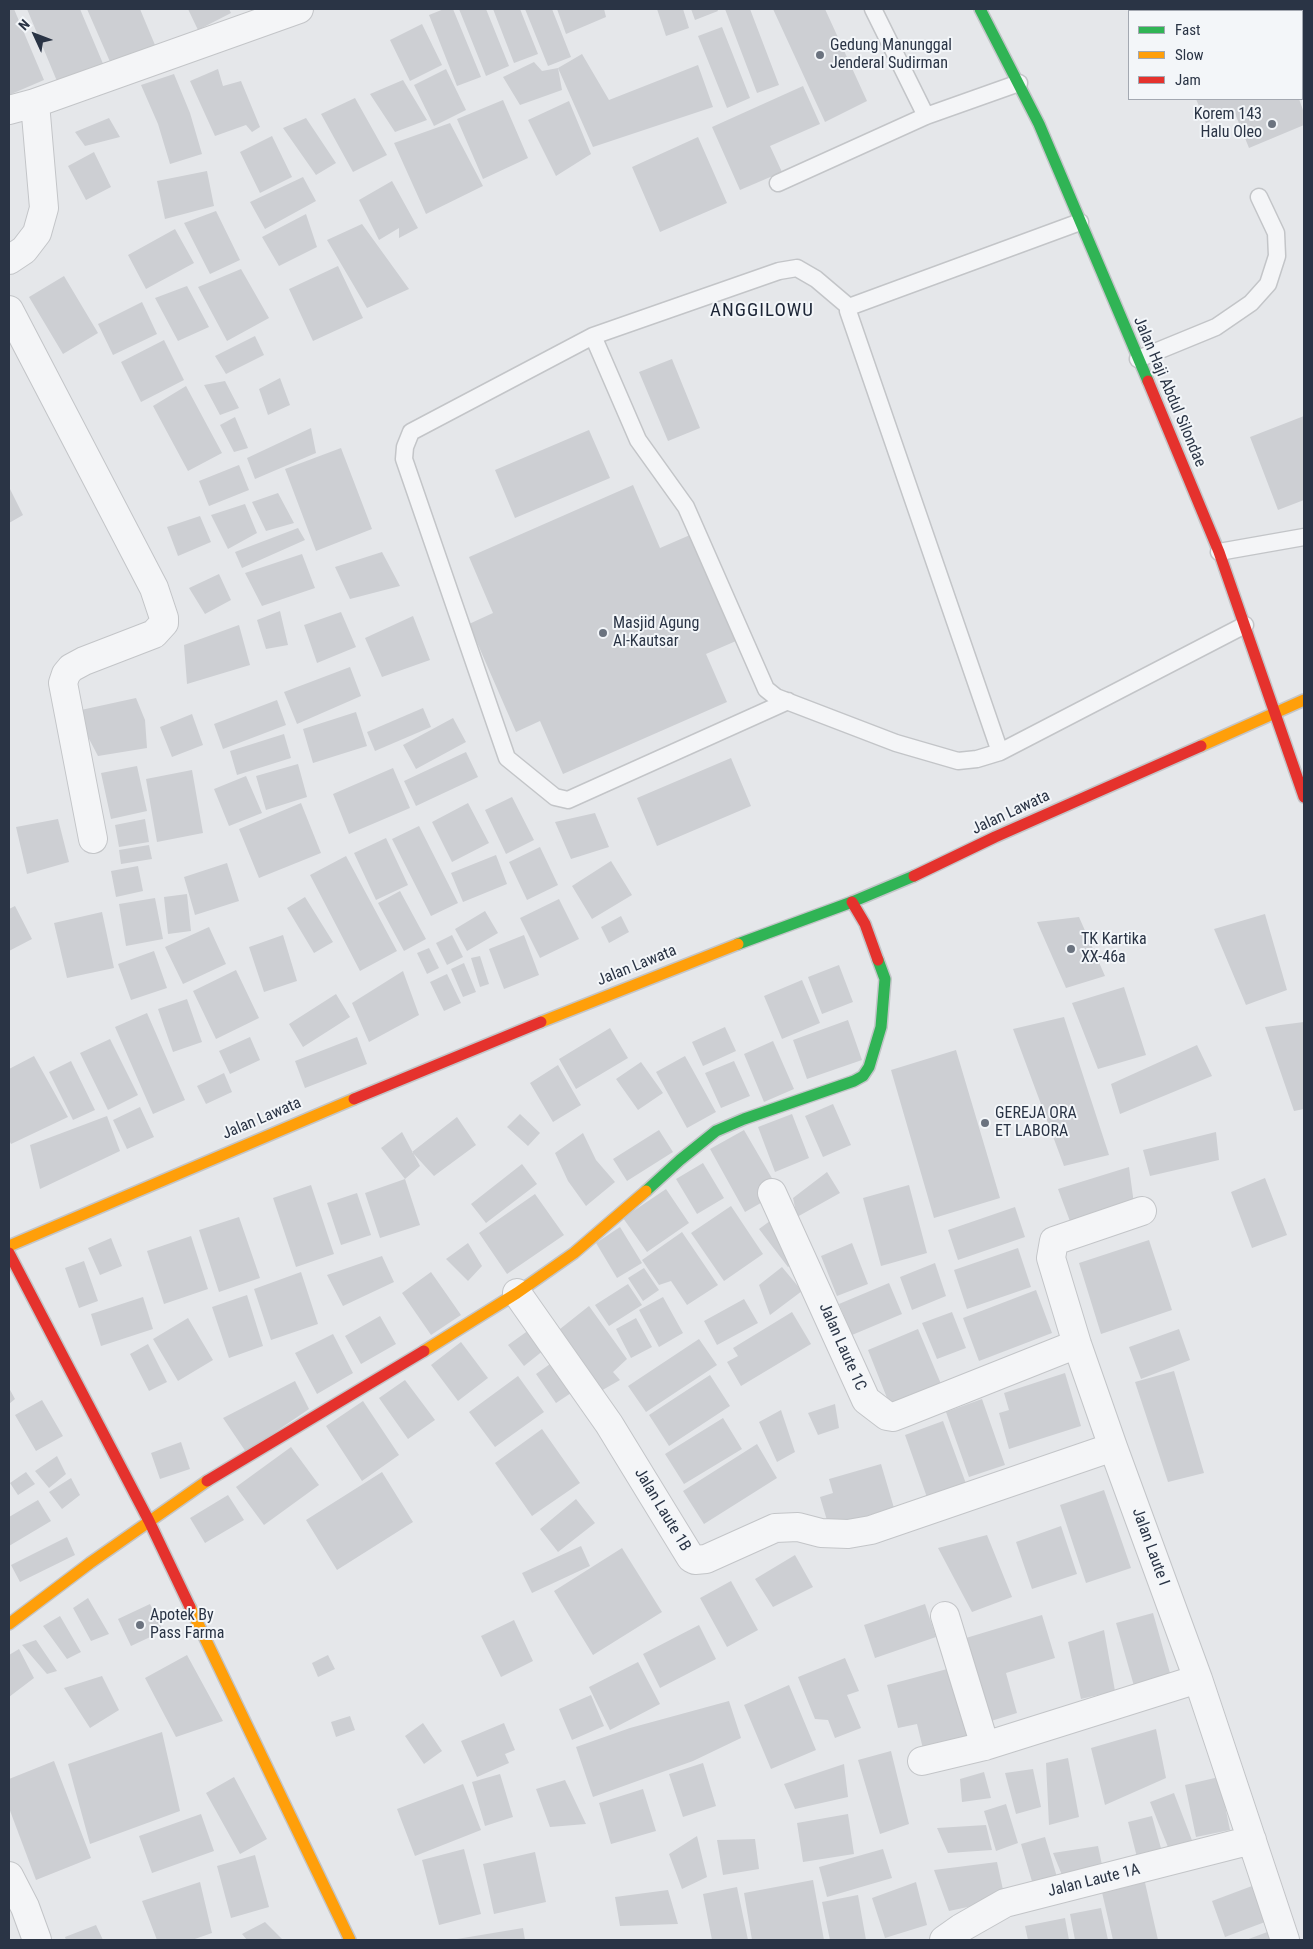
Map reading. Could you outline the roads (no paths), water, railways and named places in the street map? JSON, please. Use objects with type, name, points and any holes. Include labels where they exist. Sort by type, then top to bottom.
[{"type":"main road","name":"Jalan Haji Abdul Silondae","points":[[980,9],[1039,124],[1219,552],[1304,797]]},
{"type":"main road","name":"Jalan Lawata","points":[[9,1246],[301,1120],[615,992],[793,922],[852,902],[1304,700]]},
{"type":"main road","points":[[9,1624],[149,1521],[203,1484],[517,1293],[574,1253],[716,1131],[744,1119],[854,1081],[863,1076],[869,1067],[881,1027],[885,979],[865,924],[852,902]]},
{"type":"main road","points":[[9,1253],[149,1521],[350,1940]]},
{"type":"street","points":[[9,110],[299,9]]},
{"type":"street","points":[[9,260],[24,250],[37,233],[44,208],[36,102]]},
{"type":"street","points":[[9,310],[154,588],[164,618],[164,623],[154,634],[84,661],[71,668],[66,674],[63,683],[93,839]]},
{"type":"street","name":"Jalan Laute 1C","points":[[772,1193],[866,1400],[886,1416],[893,1417],[1077,1344]]},
{"type":"street","name":"Jalan Laute I","points":[[1142,1211],[1054,1241],[1051,1258],[1077,1344],[1198,1679],[1285,1940]]},
{"type":"street","name":"Jalan Laute 1B","points":[[517,1293],[609,1424],[691,1558],[695,1560],[706,1559],[775,1528],[798,1527],[821,1532],[848,1534],[871,1530],[1113,1447]]},
{"type":"street","points":[[945,1616],[985,1746]]},
{"type":"street","points":[[922,1761],[985,1746],[1198,1679]]},
{"type":"street","name":"Jalan Laute 1A","points":[[944,1940],[1005,1903],[1252,1840]]},
{"type":"street","points":[[9,1876],[25,1908],[37,1940]]},
{"type":"lane","points":[[873,9],[926,116]]},
{"type":"lane","points":[[778,183],[926,116],[1019,83]]},
{"type":"lane","points":[[1138,359],[1216,327],[1251,303],[1268,284],[1277,256],[1276,233],[1259,197]]},
{"type":"lane","points":[[849,307],[1080,222]]},
{"type":"lane","points":[[788,701],[568,800],[555,797],[507,758],[404,459],[405,447],[410,432],[593,336],[779,271],[798,268],[816,279],[849,307]]},
{"type":"lane","points":[[849,307],[848,310],[1000,752]]},
{"type":"lane","points":[[593,336],[638,440],[686,507],[759,678],[766,689],[776,697],[896,743],[958,760],[978,759],[1000,752],[1245,625]]},
{"type":"lane","points":[[1219,552],[1304,537]]},
{"type":"place","name":"Gedung Manunggal Jenderal Sudirman","points":[[820,55]]},
{"type":"place","name":"Korem 143 Halu Oleo","points":[[1272,124]]},
{"type":"place","name":"Masjid Agung Al-Kautsar","points":[[603,633]]},
{"type":"place","name":"TK Kartika XX-46a","points":[[1071,949]]},
{"type":"place","name":"GEREJA ORA ET LABORA","points":[[985,1123]]},
{"type":"place","name":"Apotek By Pass Farma","points":[[140,1625]]},
{"type":"district","name":"ANGGILOWU","points":[[762,311]]}]
